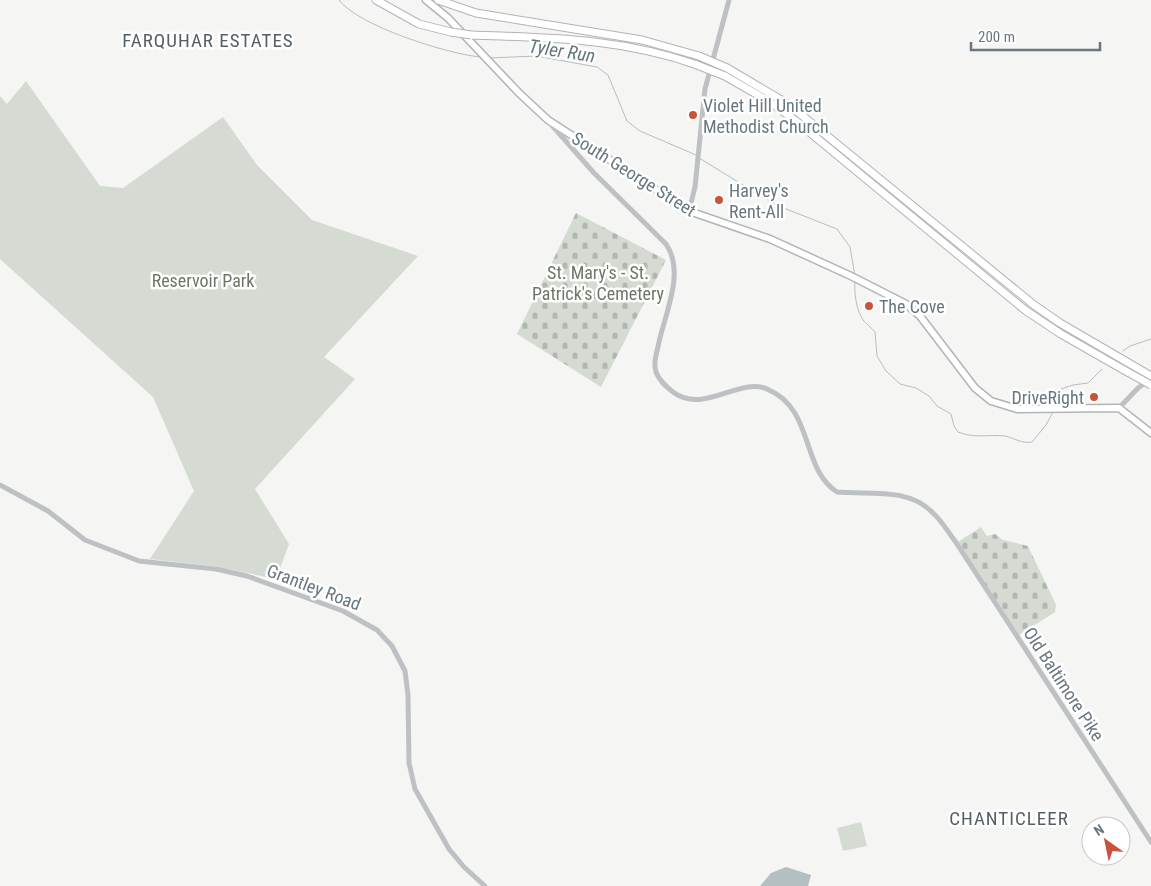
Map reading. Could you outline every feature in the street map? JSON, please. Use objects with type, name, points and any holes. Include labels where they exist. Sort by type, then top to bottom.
[{"type":"highway","points":[[376,0],[420,24],[452,32],[471,35],[612,43],[658,52],[725,76],[770,102],[796,121],[1025,310],[1061,334],[1151,385]]},
{"type":"highway","points":[[438,0],[476,13],[642,40],[699,56],[727,68],[788,104],[1034,305],[1060,323],[1151,377]]},
{"type":"main road","name":"South George Street","points":[[426,0],[448,18],[486,60],[548,120],[689,211],[770,239],[859,279],[913,309],[975,388],[987,398],[1008,408],[1120,408]]},
{"type":"main road","points":[[1120,408],[1151,432]]},
{"type":"street","points":[[689,211],[695,187],[705,89],[729,0]]},
{"type":"street","name":"Old Baltimore Pike","points":[[548,120],[558,134],[594,173],[666,244],[672,255],[675,275],[654,360],[658,377],[665,386],[680,398],[692,401],[753,388],[765,388],[790,404],[804,430],[818,469],[831,488],[837,492],[893,494],[914,499],[933,513],[955,541],[1151,842]]},
{"type":"street","points":[[1120,408],[1151,377]]},
{"type":"street","name":"Grantley Road","points":[[0,485],[48,511],[85,540],[121,554],[139,560],[216,569],[247,576],[343,611],[377,630],[392,646],[404,671],[408,695],[407,740],[409,763],[415,789],[449,850],[485,886]]},
{"type":"green space","name":"Reservoir Park","points":[[26,81],[100,186],[123,188],[223,117],[257,165],[312,220],[418,256],[324,357],[355,379],[255,489],[289,544],[276,579],[214,566],[150,559],[194,491],[153,397],[0,259],[0,96],[7,104]]},
{"type":"green space","name":"St. Mary's - St. Patrick's Cemetery","points":[[576,213],[666,260],[601,387],[517,334]]},
{"type":"green space","points":[[981,527],[987,536],[995,534],[1003,540],[1028,546],[1056,605],[1055,612],[1019,635],[958,542]]},
{"type":"green space","points":[[861,822],[867,846],[843,851],[837,828]]},
{"type":"shaded area","points":[[786,867],[811,875],[808,886],[760,886],[771,873]]},
{"type":"waterway","name":"Tyler Run","points":[[339,0],[349,10],[384,29],[426,45],[480,57]]},
{"type":"waterway","name":"Tyler Run","points":[[489,58],[536,56],[597,67],[608,75],[627,121],[640,131],[696,155]]},
{"type":"waterway","name":"Tyler Run","points":[[699,158],[776,205],[837,229],[850,247],[855,276]]},
{"type":"waterway","name":"Tyler Run","points":[[855,280],[857,306],[863,320],[875,332],[877,356],[886,371],[900,384],[916,388],[929,396],[937,406],[951,414],[954,426],[958,432],[976,436],[1005,436],[1021,442],[1032,442],[1046,425],[1053,412]]},
{"type":"waterway","name":"Tyler Run","points":[[1123,351],[1130,346],[1151,339]]},
{"type":"waterway","name":"Tyler Run","points":[[1054,406],[1061,389],[1088,383],[1102,369]]},
{"type":"place","name":"Violet Hill United Methodist Church","points":[[693,115]]},
{"type":"place","name":"Harvey's Rent-All","points":[[719,200]]},
{"type":"place","name":"The Cove","points":[[869,306]]},
{"type":"place","name":"DriveRight","points":[[1094,397]]},
{"type":"district","name":"FARQUHAR ESTATES","points":[[208,40]]},
{"type":"district","name":"CHANTICLEER","points":[[1009,818]]}]
